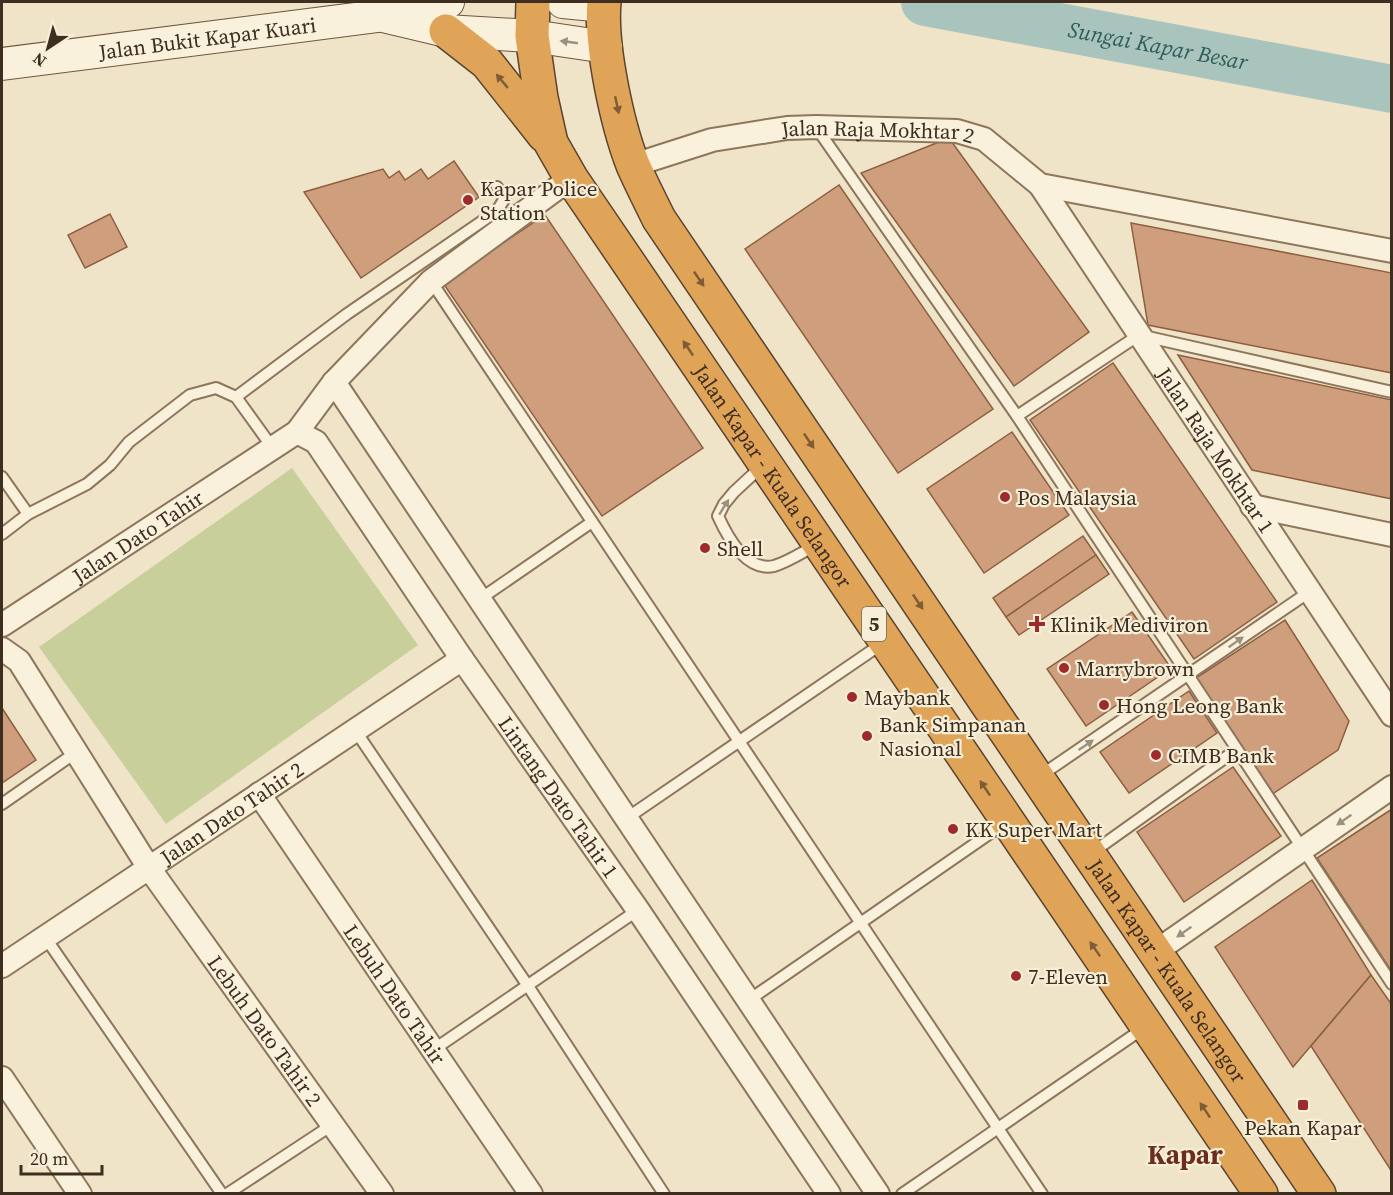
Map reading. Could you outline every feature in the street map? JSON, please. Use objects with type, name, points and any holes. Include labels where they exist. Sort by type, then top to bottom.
[{"type":"highway","name":"Jalan Kapar - Kuala Selangor","points":[[533,2],[532,36],[541,98],[551,143],[571,178],[1261,1194]]},
{"type":"highway","name":"Jalan Kapar - Kuala Selangor","points":[[604,4],[606,47],[623,134],[634,165],[659,219],[1319,1194]]},
{"type":"highway","points":[[447,16],[551,143]]},
{"type":"street","points":[[563,2],[604,4]]},
{"type":"street","name":"Jalan Bukit Kapar Kuari","points":[[2,64],[378,16],[447,16],[532,36],[606,47]]},
{"type":"street","name":"Jalan Raja Mokhtar 2","points":[[634,165],[712,140],[787,128],[957,131],[984,139],[1040,185],[1392,251]]},
{"type":"street","points":[[272,447],[297,432],[334,382],[431,281],[571,178]]},
{"type":"street","name":"Jalan Raja Mokhtar 1","points":[[1040,185],[1309,592],[1384,692],[1392,715]]},
{"type":"street","points":[[334,382],[878,1194]]},
{"type":"street","name":"Lintang Dato Tahir 1","points":[[297,432],[316,442],[462,659],[638,910],[830,1194]]},
{"type":"street","name":"Jalan Dato Tahir","points":[[2,625],[272,447]]},
{"type":"street","points":[[1252,506],[1392,536]]},
{"type":"street","name":"Lebuh Dato Tahir 2","points":[[2,649],[19,661],[149,868],[382,1194]]},
{"type":"street","name":"Jalan Dato Tahir 2","points":[[2,966],[462,659]]},
{"type":"street","points":[[1155,952],[1392,787]]},
{"type":"street","name":"Lebuh Dato Tahir","points":[[259,794],[531,1194]]},
{"type":"street","points":[[2,1078],[80,1194]]},
{"type":"lane","points":[[816,127],[1017,416],[1392,984]]},
{"type":"lane","points":[[236,397],[347,314],[498,211],[505,198],[496,187]]},
{"type":"lane","points":[[431,281],[1042,1194]]},
{"type":"lane","points":[[1017,416],[1139,335],[1392,392]]},
{"type":"lane","points":[[2,534],[28,514],[87,484],[110,465],[129,442],[190,395],[216,388],[236,397],[272,447]]},
{"type":"lane","points":[[765,463],[724,504],[718,516],[726,534],[745,557],[757,566],[773,566],[819,543]]},
{"type":"lane","points":[[2,477],[28,514]]},
{"type":"lane","points":[[480,599],[592,522]]},
{"type":"lane","points":[[1038,778],[1309,592]]},
{"type":"lane","points":[[627,818],[886,641]]},
{"type":"lane","points":[[355,730],[528,986],[664,1194]]},
{"type":"lane","points":[[1090,854],[1236,750]]},
{"type":"lane","points":[[2,804],[75,753]]},
{"type":"lane","points":[[749,1000],[1008,821]]},
{"type":"lane","points":[[433,1050],[638,910]]},
{"type":"lane","points":[[45,937],[222,1194]]},
{"type":"lane","points":[[902,1194],[1148,1026]]},
{"type":"lane","points":[[226,1194],[332,1125]]},
{"type":"green space","points":[[292,468],[418,645],[166,824],[39,647]]},
{"type":"building","points":[[949,138],[1089,332],[1014,386],[861,173]]},
{"type":"building","points":[[454,161],[479,197],[361,278],[304,192],[383,169],[389,178],[399,171],[405,180],[421,169],[428,179]]},
{"type":"building","points":[[839,185],[993,409],[898,473],[745,249]]},
{"type":"building","points":[[110,214],[127,247],[85,268],[68,235]]},
{"type":"building","points":[[545,215],[703,448],[602,516],[443,283]]},
{"type":"building","points":[[1131,223],[1392,273],[1392,373],[1148,325]]},
{"type":"building","points":[[1178,355],[1392,400],[1392,499],[1252,470]]},
{"type":"building","points":[[1113,363],[1277,602],[1194,659],[1030,420]]},
{"type":"building","points":[[1012,432],[1069,515],[984,573],[927,489]]},
{"type":"building","points":[[1083,536],[1096,555],[1006,617],[993,598]]},
{"type":"building","points":[[1096,555],[1109,574],[1019,635],[1006,617]]},
{"type":"building","points":[[1132,612],[1171,668],[1086,726],[1047,669]]},
{"type":"building","points":[[1285,620],[1349,721],[1338,750],[1271,795],[1196,678]]},
{"type":"building","points":[[1189,691],[1217,733],[1129,793],[1100,752]]},
{"type":"building","points":[[2,708],[36,760],[2,783]]},
{"type":"building","points":[[1233,767],[1281,836],[1184,902],[1137,832]]},
{"type":"building","points":[[1392,809],[1392,972],[1317,858]]},
{"type":"building","points":[[1312,880],[1371,975],[1293,1067],[1215,947]]},
{"type":"building","points":[[1371,975],[1392,1005],[1392,1172],[1311,1046]]},
{"type":"waterway","name":"Sungai Kapar Besar","points":[[925,2],[1392,89]]},
{"type":"place","name":"Kapar Police Station","points":[[468,200]]},
{"type":"place","name":"Pos Malaysia","points":[[1005,497]]},
{"type":"place","name":"Shell","points":[[705,548]]},
{"type":"place","name":"Klinik Mediviron","points":[[1037,624]]},
{"type":"place","name":"Marrybrown","points":[[1064,668]]},
{"type":"place","name":"Maybank","points":[[852,697]]},
{"type":"place","name":"Hong Leong Bank","points":[[1104,705]]},
{"type":"place","name":"Bank Simpanan Nasional","points":[[867,736]]},
{"type":"place","name":"CIMB Bank","points":[[1156,755]]},
{"type":"place","name":"KK Super Mart","points":[[953,829]]},
{"type":"place","name":"7-Eleven","points":[[1016,976]]},
{"type":"place","name":"Pekan Kapar","points":[[1303,1105]]},
{"type":"district","name":"Kapar","points":[[1185,1154]]}]
